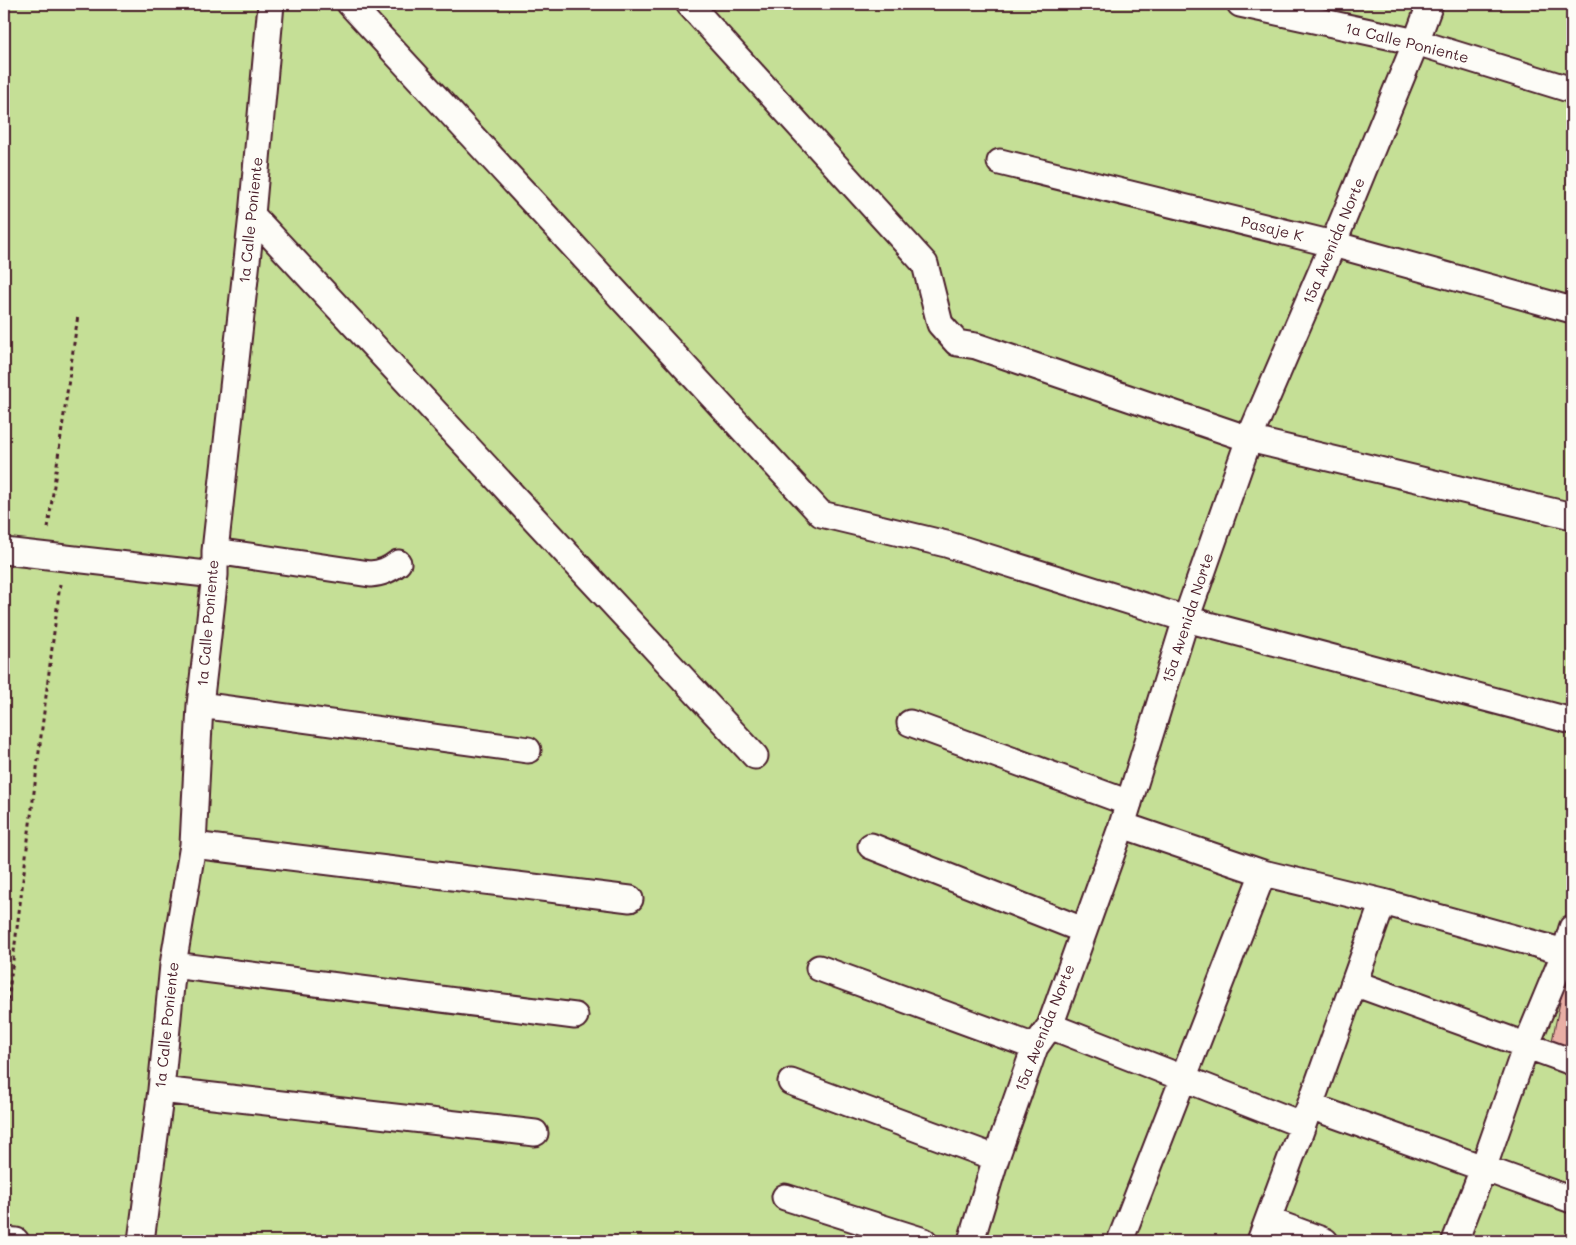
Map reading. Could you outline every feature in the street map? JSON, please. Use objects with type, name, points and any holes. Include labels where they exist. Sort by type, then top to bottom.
[{"type":"street","name":"1a Calle Poniente","points":[[141,1241],[161,1090],[174,965],[193,845],[200,706],[252,215],[271,4]]},
{"type":"street","points":[[350,4],[822,514],[946,544],[1186,619],[1572,721]]},
{"type":"street","points":[[689,4],[924,264],[940,324],[957,343],[976,346],[1249,439],[1572,516]]},
{"type":"street","name":"1a Calle Poniente","points":[[1240,4],[1416,42],[1572,90]]},
{"type":"street","name":"15a Avenida Norte","points":[[972,1241],[996,1158],[1035,1047],[1050,1026],[1125,814],[1186,619],[1249,439],[1333,244],[1430,4]]},
{"type":"street","name":"Pasaje K","points":[[1000,162],[1333,244],[1572,310]]},
{"type":"street","points":[[252,215],[755,756]]},
{"type":"street","points":[[4,551],[54,557],[215,563],[370,574],[382,573],[398,563]]},
{"type":"street","points":[[200,706],[528,750]]},
{"type":"street","points":[[910,723],[1263,873],[1383,902],[1569,953]]},
{"type":"street","points":[[193,845],[630,899]]},
{"type":"street","points":[[871,846],[1083,930]]},
{"type":"street","points":[[1120,1241],[1185,1078],[1263,873]]},
{"type":"street","points":[[1325,1241],[1264,1231],[1383,902]]},
{"type":"street","points":[[1455,1241],[1483,1169],[1526,1046],[1569,953],[1572,928]]},
{"type":"street","points":[[174,965],[575,1016]]},
{"type":"street","points":[[819,968],[1035,1047]]},
{"type":"street","points":[[1354,983],[1572,1062]]},
{"type":"street","points":[[1050,1026],[1185,1078],[1483,1169],[1572,1200]]},
{"type":"street","points":[[791,1082],[996,1158]]},
{"type":"street","points":[[161,1090],[535,1133]]},
{"type":"street","points":[[785,1197],[924,1241]]},
{"type":"street","points":[[4,1240],[16,1241]]},
{"type":"path","points":[[4,1032],[78,315]]},
{"type":"green space","points":[[4,4],[1572,4],[1572,1241],[4,1241]]},
{"type":"building","points":[[1567,968],[1572,969],[1572,1050],[1551,1046]]}]
